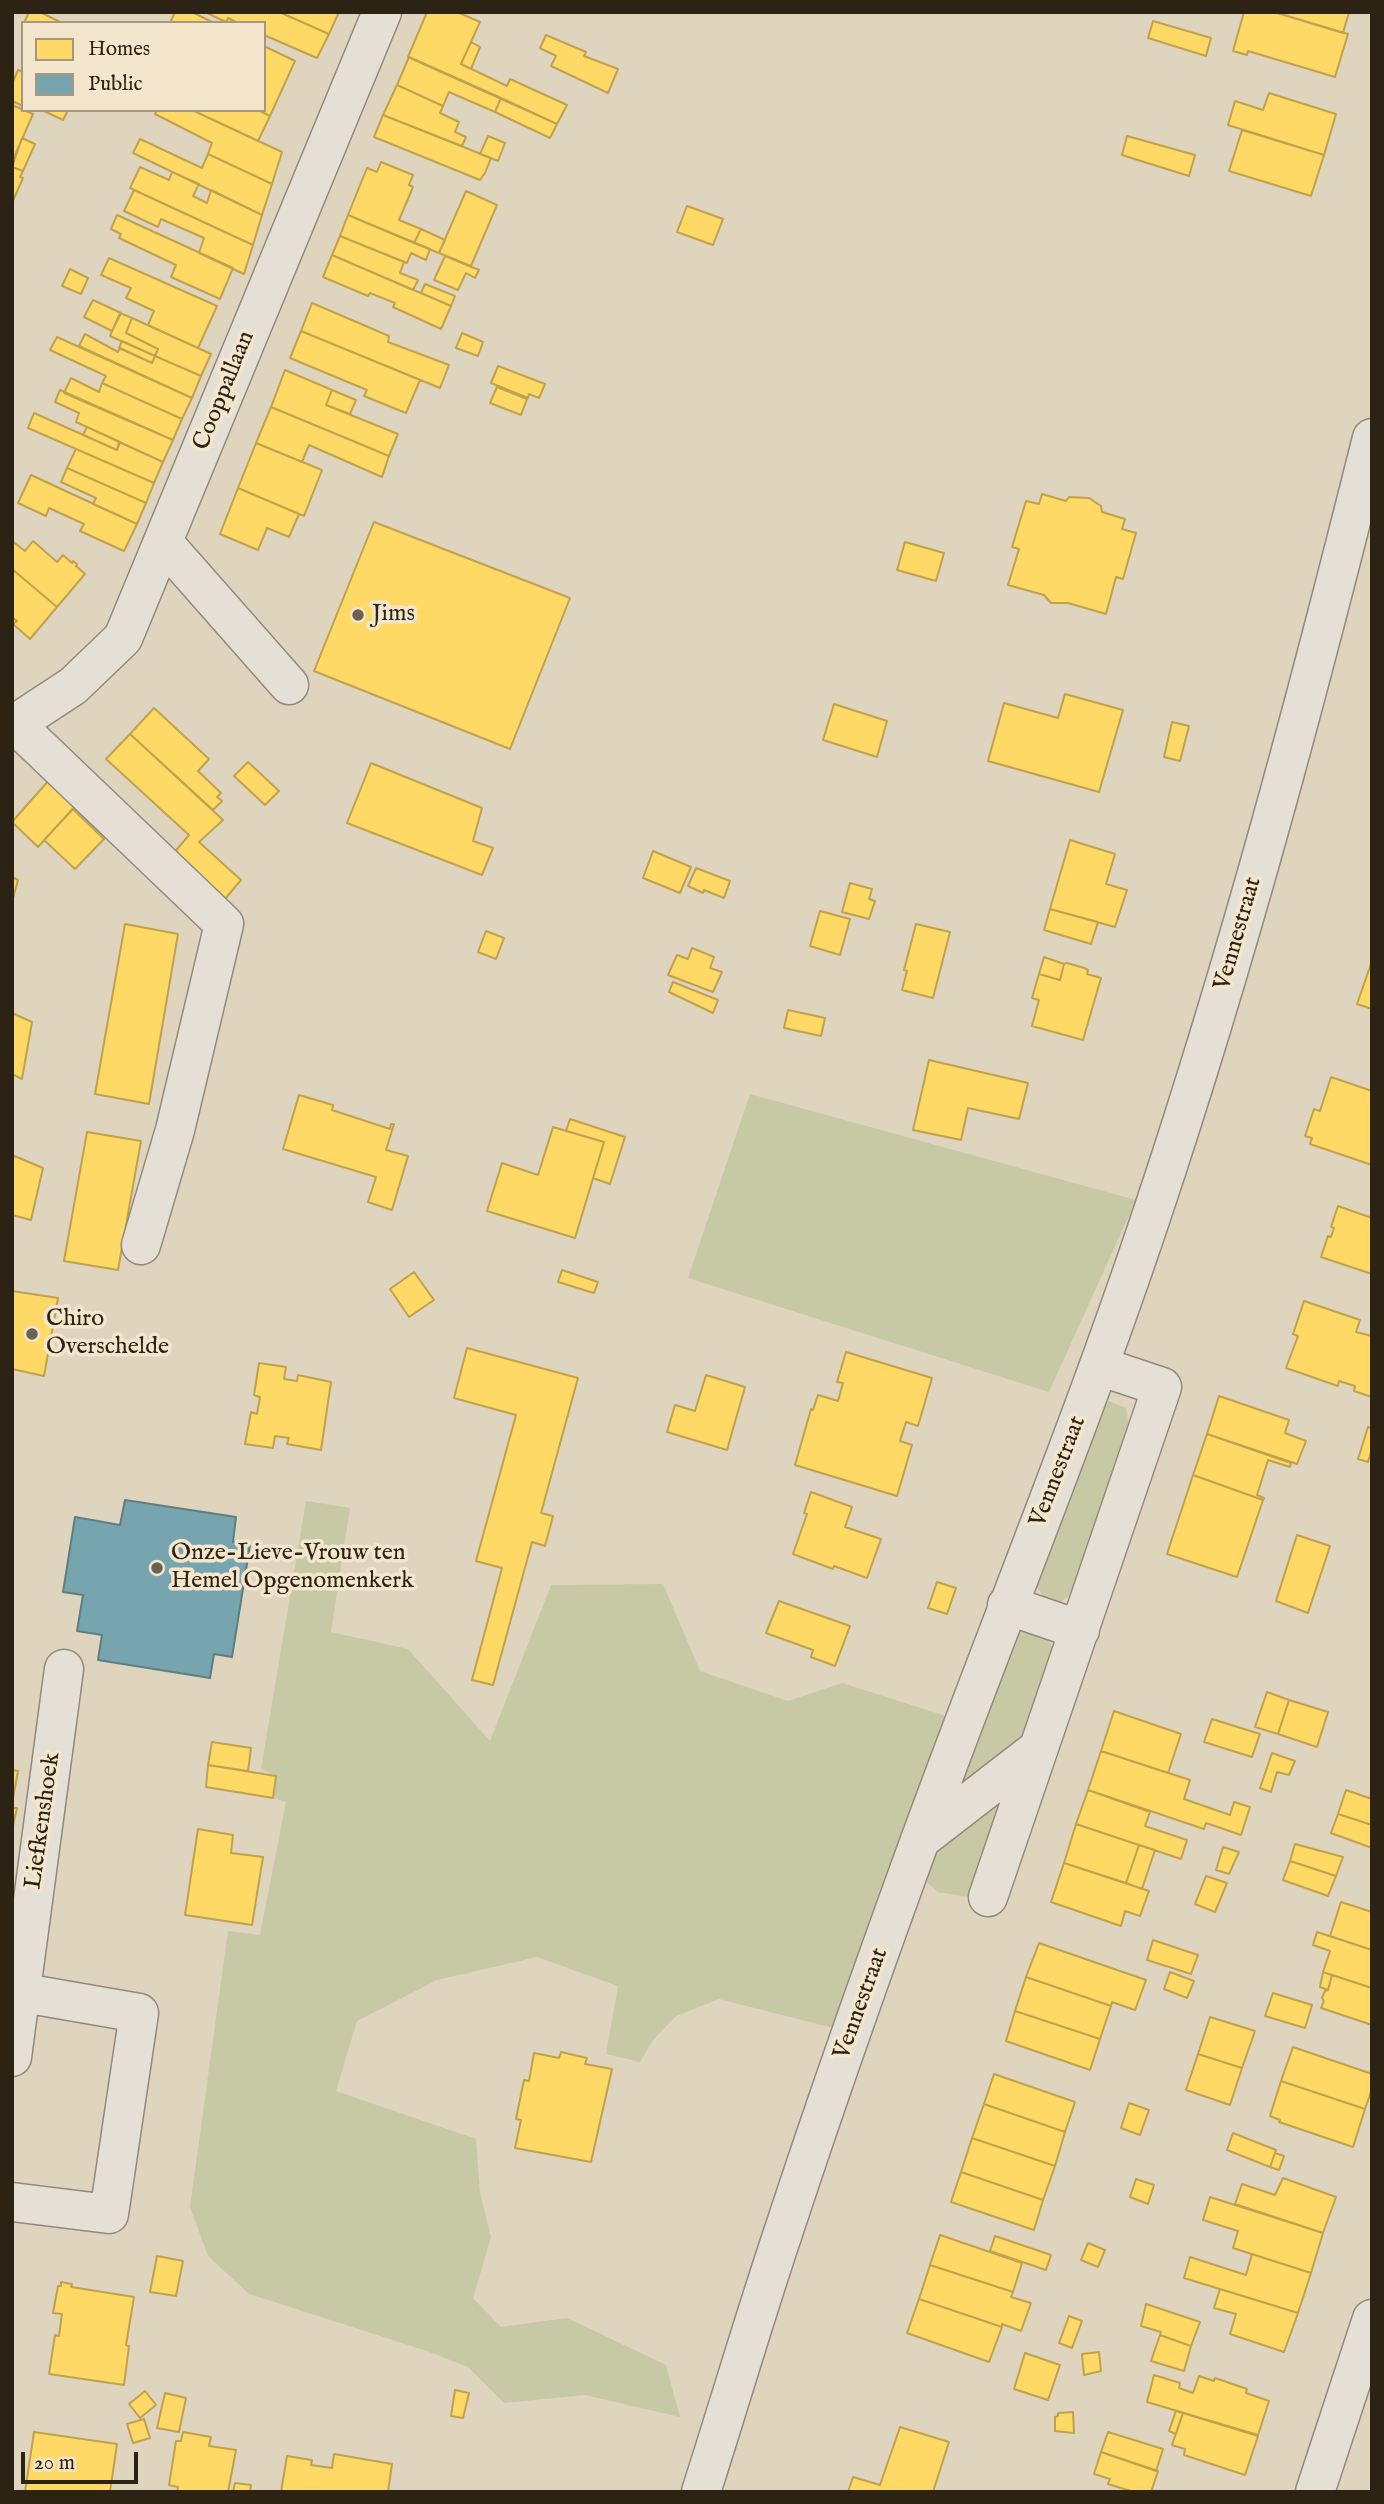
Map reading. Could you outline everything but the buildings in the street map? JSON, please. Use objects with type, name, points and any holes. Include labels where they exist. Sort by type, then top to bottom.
[{"type":"street","name":"Cooppallaan","points":[[14,725],[73,686],[124,638],[382,12]]},
{"type":"street","name":"Vennestraat","points":[[701,2492],[782,2235],[920,1840],[1099,1366],[1153,1210],[1227,979],[1319,650],[1372,438]]},
{"type":"street","points":[[163,542],[289,685]]},
{"type":"street","points":[[14,725],[224,924],[174,1130],[141,1245]]},
{"type":"street","points":[[988,1897],[1162,1387],[1099,1366]]},
{"type":"street","points":[[1007,1605],[1080,1630]]},
{"type":"street","name":"Liefkenshoek","points":[[12,2057],[17,1992],[64,1669]]},
{"type":"street","points":[[920,1840],[1039,1748]]},
{"type":"street","points":[[12,2202],[109,2214],[139,2013],[17,1992]]},
{"type":"street","points":[[1315,2492],[1372,2319]]},
{"type":"green space","points":[[750,1094],[1136,1200],[1049,1392],[688,1278]]},
{"type":"green space","points":[[1109,1401],[1126,1408],[1130,1432],[1075,1592],[1057,1604],[1045,1600],[1036,1585],[1084,1431]]},
{"type":"green space","points":[[306,1501],[350,1508],[331,1632],[408,1649],[490,1741],[551,1585],[663,1584],[700,1671],[788,1701],[842,1683],[946,1716],[833,2028],[719,1999],[676,2016],[653,2040],[640,2062],[606,2054],[618,1986],[537,1957],[437,1980],[357,2021],[336,2091],[476,2139],[480,2193],[491,2237],[473,2298],[501,2327],[567,2318],[666,2365],[680,2417],[585,2395],[504,2403],[468,2367],[427,2351],[249,2294],[208,2256],[190,2207],[228,1931],[260,1935],[286,1802],[273,1798],[276,1776],[261,1769]]},
{"type":"green space","points":[[1027,1629],[1046,1638],[1056,1657],[1023,1747],[941,1810],[1012,1636]]},
{"type":"green space","points":[[1014,1779],[974,1898],[938,1892],[921,1877],[937,1841]]},
{"type":"place","name":"Jims","points":[[358,615]]},
{"type":"place","name":"Chiro Overschelde","points":[[32,1334]]},
{"type":"place","name":"Onze-Lieve-Vrouw ten Hemel Opgenomenkerk","points":[[157,1568]]}]
